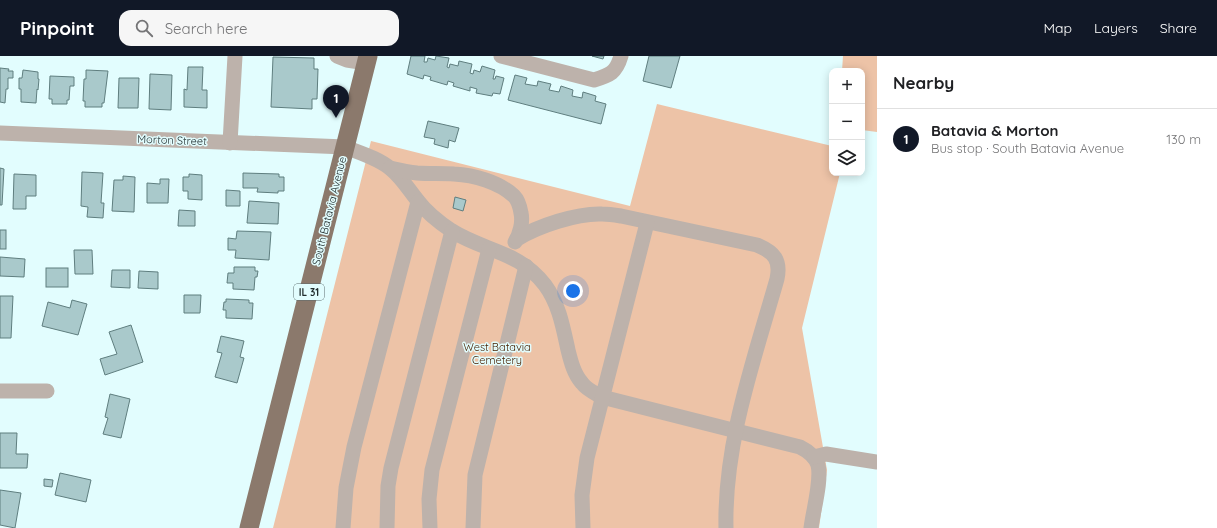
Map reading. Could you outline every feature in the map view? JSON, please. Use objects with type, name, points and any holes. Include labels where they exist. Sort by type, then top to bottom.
[{"type":"main road","name":"South Batavia Avenue","points":[[249,528],[367,60]]},
{"type":"street","points":[[230,143],[235,56]]},
{"type":"street","points":[[337,56],[347,60],[367,60]]},
{"type":"street","points":[[501,56],[594,80],[607,76],[618,68],[621,56]]},
{"type":"street","name":"Morton Street","points":[[0,133],[345,147]]},
{"type":"street","points":[[345,147],[390,168],[399,177],[418,202],[452,231],[470,241],[506,254],[526,266],[537,275],[558,308],[572,367],[582,384],[588,389],[602,397],[808,451],[818,464],[819,474],[811,528]]},
{"type":"street","points":[[390,168],[418,173],[455,174],[473,177],[490,182],[506,190],[515,197],[520,204],[522,215],[521,227],[517,239],[506,254]]},
{"type":"street","points":[[343,528],[346,488],[354,446],[418,202]]},
{"type":"street","points":[[517,239],[539,228],[573,218],[603,214],[757,246],[767,249],[775,256],[779,271],[735,431],[726,491],[726,528]]},
{"type":"street","points":[[582,528],[584,476],[602,397],[647,222]]},
{"type":"street","points":[[387,528],[387,493],[391,468],[452,231]]},
{"type":"street","points":[[430,528],[429,499],[432,470],[489,249]]},
{"type":"street","points":[[473,528],[475,475],[526,266]]},
{"type":"street","points":[[0,391],[46,391]]},
{"type":"street","points":[[814,457],[826,454],[877,462]]},
{"type":"green space","points":[[843,56],[877,56],[877,132],[865,130],[865,68],[842,68]]},
{"type":"green space","name":"West Batavia Cemetery","points":[[657,104],[829,145],[829,176],[839,176],[802,328],[827,470],[819,528],[273,528],[371,141],[630,206]]},
{"type":"building","points":[[411,56],[425,56],[424,62],[427,62],[428,58],[435,60],[436,56],[449,58],[447,67],[449,68],[450,64],[458,66],[459,61],[472,64],[470,73],[473,74],[474,70],[480,72],[482,66],[495,70],[493,79],[495,79],[496,76],[504,78],[500,94],[493,93],[492,96],[476,93],[477,89],[470,87],[470,91],[453,86],[454,83],[448,81],[447,85],[430,80],[431,77],[424,75],[423,79],[407,74]]},
{"type":"building","points":[[592,56],[604,56],[603,59]]},
{"type":"building","points":[[649,56],[680,56],[671,88],[643,81]]},
{"type":"building","points":[[273,57],[314,58],[314,69],[318,69],[317,99],[312,99],[312,109],[271,107]]},
{"type":"building","points":[[188,67],[203,67],[202,90],[207,90],[207,108],[184,107],[184,89],[187,90]]},
{"type":"building","points":[[0,68],[13,71],[13,78],[8,78],[8,89],[6,89],[5,103],[0,102]]},
{"type":"building","points":[[23,70],[38,72],[39,79],[36,103],[21,102],[19,78],[22,78]]},
{"type":"building","points":[[86,70],[108,71],[104,103],[102,103],[102,107],[85,107],[85,101],[83,101]]},
{"type":"building","points":[[150,74],[172,75],[171,110],[149,109]]},
{"type":"building","points":[[515,75],[527,78],[525,84],[537,86],[538,81],[551,84],[549,90],[559,92],[561,86],[573,90],[572,96],[582,98],[583,92],[596,96],[595,101],[606,104],[601,124],[508,100]]},
{"type":"building","points":[[50,76],[74,77],[74,86],[70,86],[69,100],[67,100],[67,104],[52,104],[52,99],[49,99]]},
{"type":"building","points":[[119,78],[139,78],[138,108],[118,108]]},
{"type":"building","points":[[428,121],[459,128],[455,142],[449,140],[448,148],[434,144],[435,139],[424,137]]},
{"type":"building","points":[[0,168],[4,169],[2,205],[0,205]]},
{"type":"building","points":[[82,172],[103,173],[101,203],[104,203],[103,218],[87,217],[88,207],[81,206]]},
{"type":"building","points":[[243,173],[279,174],[279,177],[284,177],[284,191],[278,191],[278,193],[257,192],[258,188],[243,188]]},
{"type":"building","points":[[14,174],[36,175],[36,196],[26,196],[26,209],[13,209]]},
{"type":"building","points":[[189,174],[202,175],[202,200],[188,199],[188,191],[183,191],[183,177],[189,177]]},
{"type":"building","points":[[123,176],[135,177],[134,212],[112,211],[114,180],[123,180]]},
{"type":"building","points":[[160,179],[169,179],[168,203],[147,203],[147,183],[160,184]]},
{"type":"building","points":[[226,190],[240,191],[240,206],[226,206]]},
{"type":"building","points":[[455,197],[466,200],[463,211],[453,208]]},
{"type":"building","points":[[249,201],[279,203],[278,224],[247,223]]},
{"type":"building","points":[[179,210],[195,211],[195,226],[178,226]]},
{"type":"building","points":[[0,230],[6,230],[6,249],[0,249]]},
{"type":"building","points":[[237,231],[271,232],[269,260],[235,258],[236,250],[228,250],[228,238],[236,239]]},
{"type":"building","points":[[74,250],[92,250],[93,274],[75,274]]},
{"type":"building","points":[[0,257],[25,259],[24,277],[0,276]]},
{"type":"building","points":[[234,267],[255,267],[255,271],[258,271],[257,277],[255,277],[254,290],[233,289],[233,283],[227,283],[228,273],[234,273]]},
{"type":"building","points":[[46,268],[68,268],[68,287],[46,287]]},
{"type":"building","points":[[112,270],[130,270],[130,288],[111,287]]},
{"type":"building","points":[[139,271],[158,272],[158,289],[138,288]]},
{"type":"building","points":[[184,295],[201,295],[200,313],[184,313]]},
{"type":"building","points":[[0,296],[13,296],[11,338],[0,338]]},
{"type":"building","points":[[226,299],[249,300],[249,303],[253,303],[252,319],[226,318],[226,310],[223,310]]},
{"type":"building","points":[[72,300],[87,304],[78,335],[42,326],[48,302],[70,308]]},
{"type":"building","points":[[131,325],[143,362],[105,375],[100,359],[117,354],[109,332]]},
{"type":"building","points":[[221,336],[244,341],[240,357],[244,358],[237,383],[215,377],[222,353],[217,352]]},
{"type":"building","points":[[110,394],[130,399],[121,438],[103,434],[108,418],[105,417]]},
{"type":"building","points":[[0,433],[17,433],[16,454],[28,454],[27,468],[0,468]]},
{"type":"building","points":[[60,473],[91,480],[86,502],[55,495]]},
{"type":"building","points":[[44,479],[53,480],[52,487],[44,486]]},
{"type":"building","points":[[0,490],[21,493],[15,528],[0,525]]},
{"type":"place","name":"Batavia & Morton","points":[[336,118]]}]
